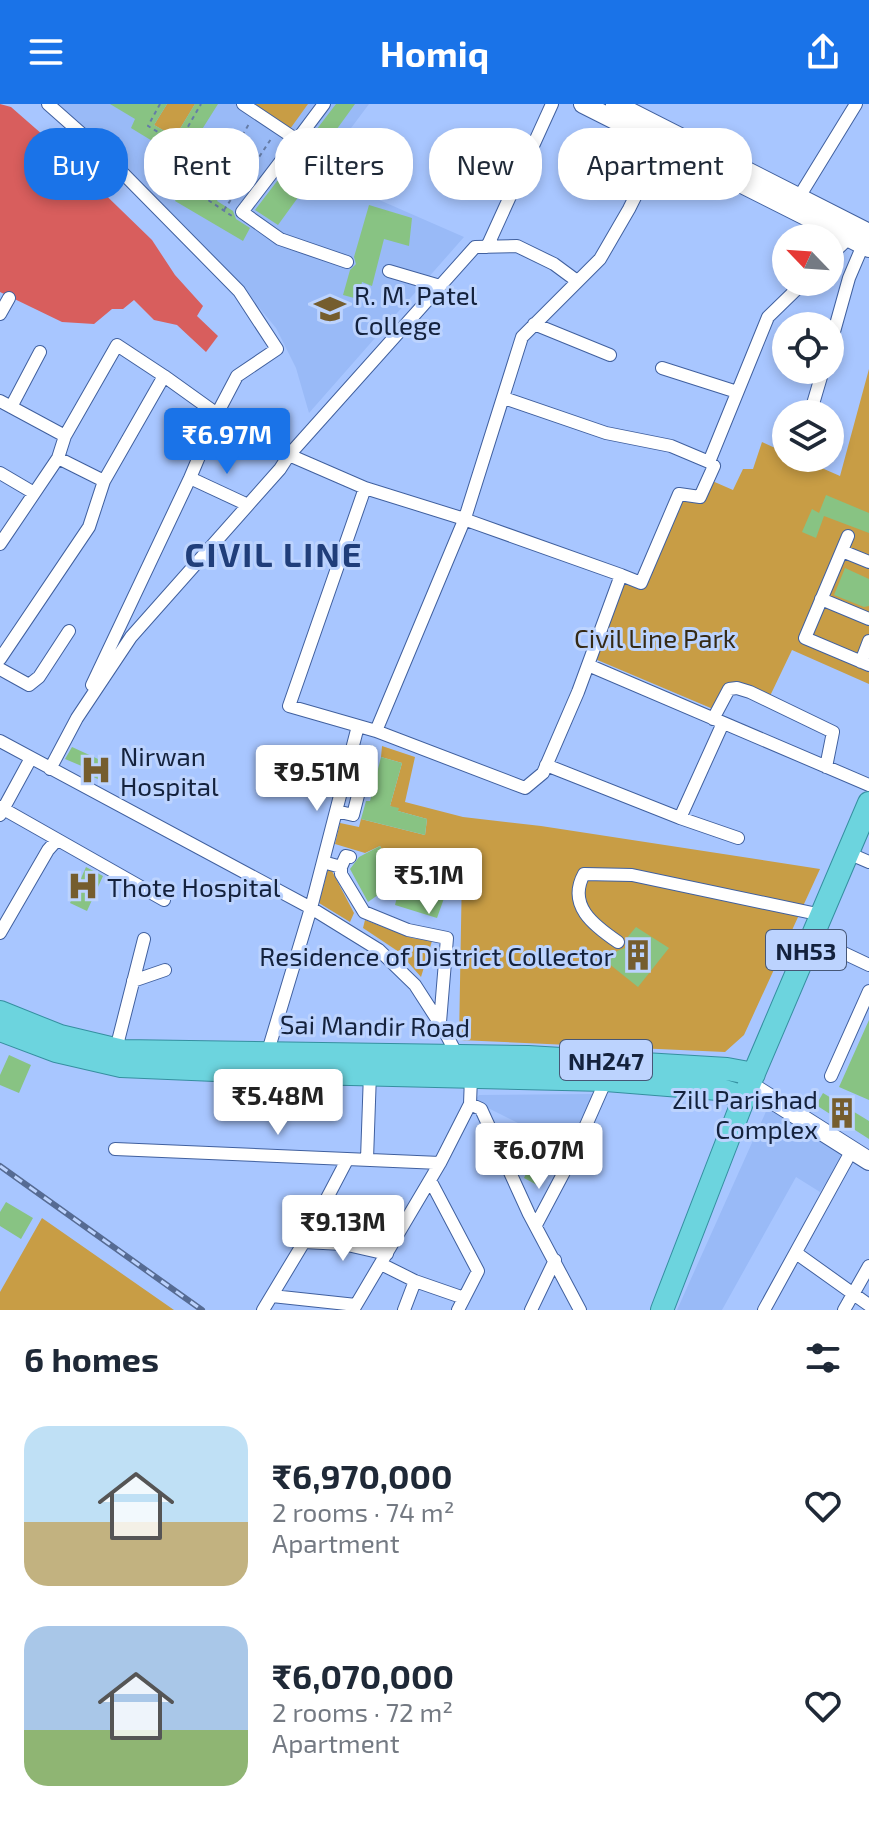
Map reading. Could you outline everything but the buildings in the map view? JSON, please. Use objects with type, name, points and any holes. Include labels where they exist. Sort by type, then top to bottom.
[{"type":"highway","name":"NH53","points":[[662,1310],[749,1086],[869,803]]},
{"type":"highway","name":"Sai Mandir Road","points":[[0,1012],[114,1057],[268,1051],[606,1080],[722,1079]]},
{"type":"highway","name":"Sai Mandir Road","points":[[0,1030],[56,1051],[252,1072],[370,1073],[609,1060],[749,1086]]},
{"type":"highway","points":[[733,1131],[722,1079],[749,1061],[768,1041]]},
{"type":"main road","points":[[583,104],[637,128]]},
{"type":"main road","points":[[615,104],[648,128]]},
{"type":"main road","points":[[752,177],[799,197],[862,240]]},
{"type":"main road","points":[[752,184],[862,240]]},
{"type":"main road","points":[[749,1086],[869,1161]]},
{"type":"street","points":[[48,104],[100,150],[239,291],[277,349],[237,376],[77,718],[50,769]]},
{"type":"street","points":[[243,104],[279,128]]},
{"type":"street","points":[[306,128],[324,104]]},
{"type":"street","points":[[487,247],[552,104]]},
{"type":"street","points":[[799,197],[856,104]]},
{"type":"street","points":[[259,189],[275,168]]},
{"type":"street","points":[[250,200],[242,212],[280,239],[347,262]]},
{"type":"street","points":[[376,731],[464,520],[522,337],[600,259],[634,200]]},
{"type":"street","points":[[844,249],[862,240]]},
{"type":"street","points":[[840,312],[862,240]]},
{"type":"street","points":[[77,718],[131,637],[475,247],[517,246],[554,264],[577,281]]},
{"type":"street","points":[[389,271],[440,286]]},
{"type":"street","points":[[709,462],[768,317],[790,296]]},
{"type":"street","points":[[0,314],[9,298]]},
{"type":"street","points":[[534,324],[610,355]]},
{"type":"street","points":[[0,544],[58,458],[65,436],[117,345],[217,414],[289,455],[365,488],[641,583],[679,494],[700,497],[714,466],[671,446],[606,433],[504,398]]},
{"type":"street","points":[[40,352],[6,404],[65,436]]},
{"type":"street","points":[[662,368],[737,392]]},
{"type":"street","points":[[0,659],[89,527],[104,481],[164,376]]},
{"type":"street","points":[[58,458],[104,481]]},
{"type":"street","points":[[0,473],[34,493]]},
{"type":"street","points":[[190,478],[248,505]]},
{"type":"street","points":[[365,488],[289,706],[376,731],[525,788],[543,773],[621,575]]},
{"type":"street","points":[[848,536],[805,638],[865,664],[869,641]]},
{"type":"street","points":[[842,551],[869,562]]},
{"type":"street","points":[[821,599],[869,619]]},
{"type":"street","points":[[0,669],[29,685],[39,677],[69,631]]},
{"type":"street","points":[[588,665],[869,785]]},
{"type":"street","points":[[680,818],[729,689],[750,692],[833,732],[826,767]]},
{"type":"street","points":[[268,1051],[311,908],[358,726]]},
{"type":"street","points":[[0,741],[356,935],[379,950],[415,985],[440,1022],[461,1069],[470,1104],[384,1259],[354,1307],[272,1296]]},
{"type":"street","points":[[336,811],[353,815],[369,752]]},
{"type":"street","points":[[31,758],[1,811],[51,834],[56,841],[87,855],[164,900]]},
{"type":"street","points":[[546,765],[738,838]]},
{"type":"street","points":[[0,933],[56,841]]},
{"type":"street","points":[[848,853],[869,862]]},
{"type":"street","points":[[323,862],[346,862],[341,874],[365,912],[408,930],[447,938],[440,1022]]},
{"type":"street","points":[[618,942],[597,928],[580,904],[577,887],[584,874],[632,875],[822,915]]},
{"type":"street","points":[[356,935],[365,912]]},
{"type":"street","points":[[812,938],[869,965]]},
{"type":"street","points":[[114,1057],[144,939]]},
{"type":"street","points":[[133,981],[165,970]]},
{"type":"street","points":[[831,1076],[869,991]]},
{"type":"street","points":[[367,1159],[370,1073]]},
{"type":"street","points":[[536,1225],[572,1157],[606,1080]]},
{"type":"street","points":[[470,1104],[481,1109],[555,1260],[574,1307]]},
{"type":"street","points":[[115,1149],[440,1163]]},
{"type":"street","points":[[764,1310],[852,1150]]},
{"type":"street","points":[[263,1310],[304,1242],[347,1160]]},
{"type":"street","points":[[304,1242],[343,1244],[384,1259],[415,1281],[461,1304],[478,1271],[430,1180]]},
{"type":"street","points":[[796,1253],[869,1305]]},
{"type":"street","points":[[531,1310],[555,1260]]},
{"type":"street","points":[[844,1310],[869,1266]]},
{"type":"street","points":[[404,1310],[415,1281]]},
{"type":"path","points":[[151,128],[148,126],[160,104]]},
{"type":"path","points":[[187,128],[201,104]]},
{"type":"path","points":[[246,128],[255,113]]},
{"type":"path","points":[[259,158],[275,134]]},
{"type":"path","points":[[208,200],[238,219],[242,212]]},
{"type":"path","points":[[223,210],[230,200]]},
{"type":"shaded area","points":[[0,104],[11,107],[35,128],[24,128],[24,200],[111,200],[152,240],[175,275],[203,306],[197,316],[218,336],[206,352],[177,325],[154,320],[134,300],[123,309],[112,309],[94,324],[62,322],[0,292]]},
{"type":"shaded area","name":"R. M. Patel College","points":[[59,104],[369,104],[351,128],[275,128],[275,200],[379,200],[464,237],[309,413],[296,368],[276,328],[237,281],[156,200],[259,200],[259,128],[144,128],[144,189],[128,173],[128,128],[83,128]]},
{"type":"shaded area","points":[[596,1094],[574,1151],[474,1101],[479,1095]]},
{"type":"shaded area","points":[[768,1107],[845,1152],[820,1192],[796,1177],[722,1310],[677,1310]]},
{"type":"green space","points":[[167,104],[195,104],[180,128],[154,125]]},
{"type":"green space","points":[[254,104],[308,104],[289,128]]},
{"type":"green space","name":"Civil Line Park","points":[[869,369],[869,684],[792,650],[770,696],[743,685],[713,709],[595,659],[624,580],[640,586],[680,495],[701,498],[710,480],[733,490],[743,469],[753,469],[762,442],[772,447],[772,472],[831,472],[840,476],[844,472],[844,461]]},
{"type":"green space","points":[[382,746],[415,757],[405,802],[463,817],[820,869],[744,1035],[725,1052],[459,1040],[462,871],[407,856],[401,876],[396,874],[380,846],[365,853],[335,844],[340,823],[359,827],[361,819],[425,835],[427,819],[390,806],[402,763],[381,757]]},
{"type":"green space","points":[[328,869],[332,871],[354,913],[350,922],[319,903]]},
{"type":"green space","points":[[365,920],[412,938],[432,941],[421,977],[399,952],[363,928]]},
{"type":"green space","points":[[42,1218],[174,1310],[0,1310],[0,1292]]},
{"type":"railway","points":[[0,1166],[202,1310]]},
{"type":"place","name":"R. M. Patel College","points":[[330,309]]},
{"type":"place","name":"Nirwan Hospital","points":[[96,770]]},
{"type":"place","name":"Thote Hospital","points":[[83,886]]},
{"type":"place","name":"Residence of District Collector","points":[[638,955]]},
{"type":"place","name":"Zill Parishad Complex","points":[[842,1113]]},
{"type":"district","name":"CIVIL LINE","points":[[274,553]]}]
